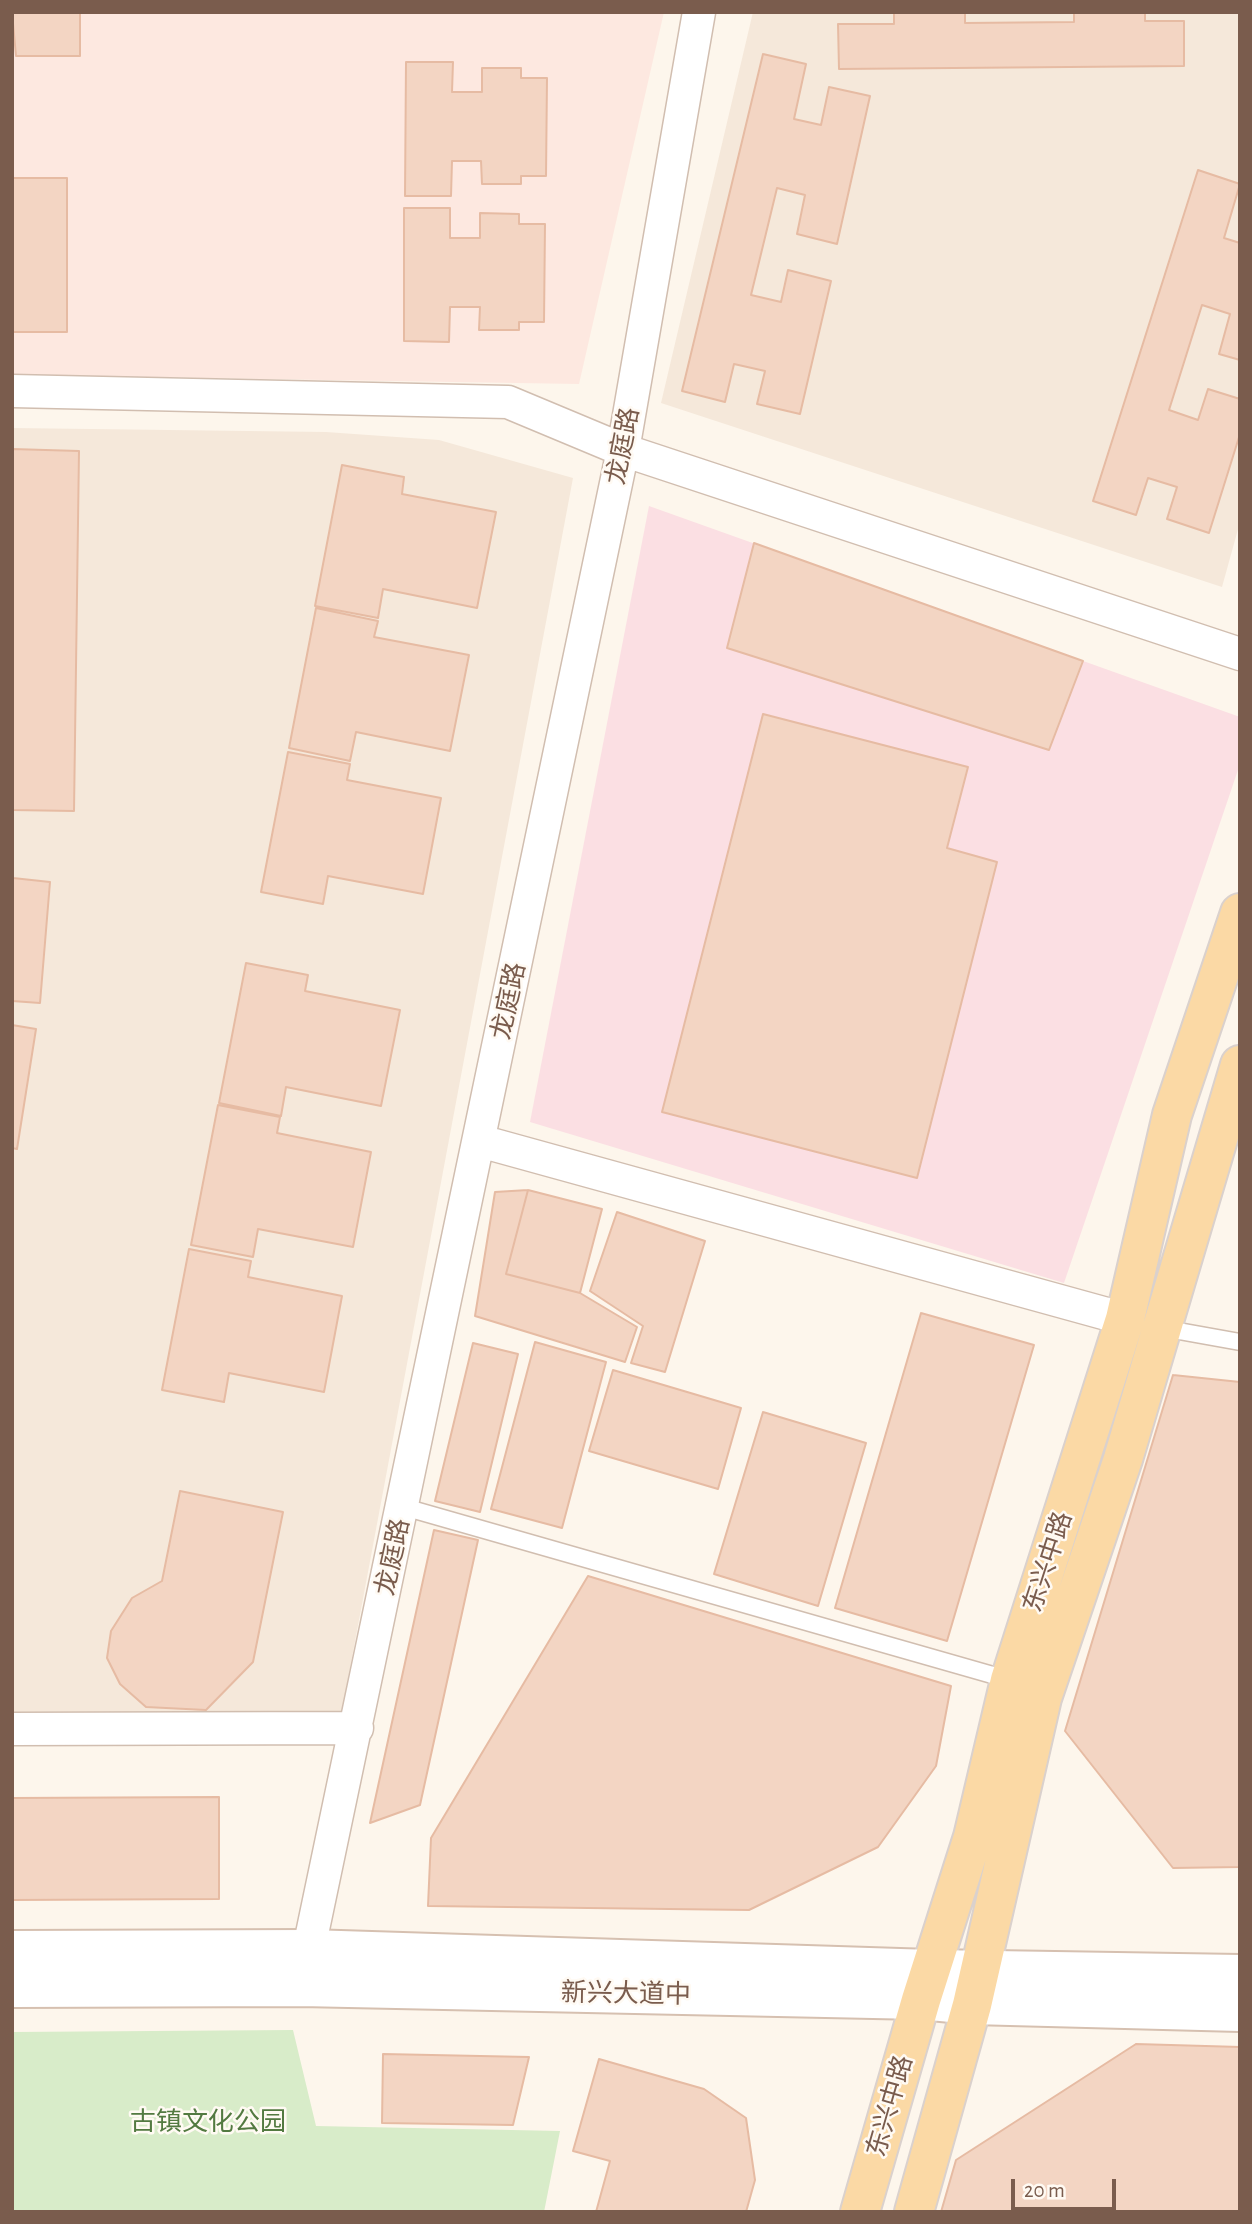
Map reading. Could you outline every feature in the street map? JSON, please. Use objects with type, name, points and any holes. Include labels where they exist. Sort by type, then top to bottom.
[{"type":"main road","name":"东兴中路","points":[[914,2212],[976,1988],[1042,1698],[1123,1459],[1172,1115],[1240,913]]},
{"type":"main road","name":"东兴中路","points":[[860,2212],[926,1985],[973,1837],[1010,1680],[1240,1065]]},
{"type":"main road","name":"新兴大道中","points":[[12,1950],[309,1949],[652,1977],[976,1988],[1240,2012]]},
{"type":"main road","name":"新兴大道中","points":[[976,1988],[1240,1974]]},
{"type":"main road","name":"新兴大道中","points":[[12,1988],[301,1987],[652,1977]]},
{"type":"street","name":"龙庭路","points":[[301,1987],[404,1507],[623,450],[699,12]]},
{"type":"street","points":[[12,391],[508,402],[623,450],[1240,654]]},
{"type":"street","points":[[480,1141],[1142,1324]]},
{"type":"street","points":[[12,1729],[357,1728]]},
{"type":"lane","points":[[1142,1324],[1240,1342]]},
{"type":"lane","points":[[404,1507],[1010,1680]]},
{"type":"shaded area","points":[[12,12],[664,12],[579,384],[12,375]]},
{"type":"shaded area","points":[[753,12],[1240,12],[1240,522],[1222,587],[661,403]]},
{"type":"shaded area","points":[[12,428],[326,432],[439,440],[573,478],[341,1716],[12,1714]]},
{"type":"shaded area","points":[[649,506],[1240,717],[1240,764],[1064,1283],[530,1122]]},
{"type":"green space","name":"古镇文化公园","points":[[293,2030],[316,2126],[560,2131],[544,2212],[12,2212],[12,2032]]},
{"type":"building","points":[[12,12],[80,12],[80,56],[16,56]]},
{"type":"building","points":[[894,12],[965,12],[965,23],[1074,22],[1074,12],[1145,12],[1145,21],[1184,21],[1184,66],[839,69],[838,24],[894,24]]},
{"type":"building","points":[[763,54],[806,64],[794,119],[821,125],[829,87],[870,96],[837,244],[797,234],[805,195],[777,188],[751,295],[781,302],[788,270],[831,281],[800,414],[757,404],[765,371],[734,364],[725,402],[682,391]]},
{"type":"building","points":[[406,62],[453,62],[452,92],[482,92],[482,68],[521,68],[521,78],[547,78],[546,176],[521,176],[521,184],[482,184],[481,161],[452,161],[451,196],[405,196]]},
{"type":"building","points":[[1198,170],[1240,184],[1224,238],[1240,243],[1240,360],[1219,354],[1230,314],[1202,305],[1169,410],[1198,420],[1208,389],[1240,399],[1240,434],[1209,533],[1167,519],[1177,487],[1148,478],[1136,515],[1093,501]]},
{"type":"building","points":[[13,178],[67,178],[67,332],[12,332]]},
{"type":"building","points":[[404,208],[450,208],[450,238],[480,238],[480,213],[519,214],[519,224],[545,224],[544,322],[519,322],[519,330],[479,330],[480,307],[450,307],[449,342],[404,341]]},
{"type":"building","points":[[12,449],[79,451],[74,811],[12,810]]},
{"type":"building","points":[[342,465],[404,477],[402,494],[496,512],[477,608],[383,589],[378,618],[315,606]]},
{"type":"building","points":[[754,543],[1083,661],[1049,750],[727,648]]},
{"type":"building","points":[[316,608],[378,621],[374,637],[469,655],[450,751],[356,732],[350,761],[289,748]]},
{"type":"building","points":[[763,714],[968,767],[947,848],[997,862],[917,1178],[662,1112]]},
{"type":"building","points":[[288,752],[350,764],[347,780],[441,798],[423,894],[328,876],[323,904],[261,892]]},
{"type":"building","points":[[12,869],[13,878],[50,882],[40,1003],[12,1001]]},
{"type":"building","points":[[246,963],[308,975],[305,991],[400,1010],[381,1106],[286,1087],[281,1116],[219,1103]]},
{"type":"building","points":[[12,1025],[36,1029],[17,1149],[12,1148]]},
{"type":"building","points":[[218,1105],[280,1117],[277,1133],[371,1152],[353,1247],[258,1229],[253,1257],[191,1245]]},
{"type":"building","points":[[528,1190],[602,1209],[580,1293],[506,1274]]},
{"type":"building","points":[[528,1190],[506,1274],[580,1293],[637,1327],[625,1362],[475,1316],[495,1192]]},
{"type":"building","points":[[617,1212],[705,1241],[665,1372],[631,1363],[643,1326],[590,1291]]},
{"type":"building","points":[[189,1249],[251,1261],[248,1277],[342,1296],[324,1392],[229,1373],[224,1402],[162,1390]]},
{"type":"building","points":[[921,1313],[1034,1345],[947,1641],[835,1608]]},
{"type":"building","points":[[535,1342],[606,1362],[562,1528],[491,1509]]},
{"type":"building","points":[[473,1343],[518,1354],[480,1512],[435,1501]]},
{"type":"building","points":[[613,1370],[741,1408],[718,1489],[589,1451]]},
{"type":"building","points":[[1173,1375],[1240,1382],[1240,1867],[1173,1868],[1065,1731]]},
{"type":"building","points":[[763,1412],[866,1443],[818,1606],[714,1574]]},
{"type":"building","points":[[180,1491],[283,1512],[253,1662],[206,1710],[146,1707],[120,1684],[107,1658],[111,1631],[132,1598],[162,1581]]},
{"type":"building","points":[[434,1530],[478,1540],[420,1805],[370,1823]]},
{"type":"building","points":[[588,1576],[951,1686],[936,1766],[878,1847],[749,1910],[428,1906],[431,1838]]},
{"type":"building","points":[[219,1797],[219,1899],[12,1900],[12,1798]]},
{"type":"building","points":[[1136,2044],[1240,2047],[1240,2212],[941,2212],[956,2160]]},
{"type":"building","points":[[383,2054],[529,2057],[513,2125],[382,2123]]},
{"type":"building","points":[[599,2059],[704,2089],[746,2118],[755,2180],[746,2212],[596,2212],[610,2161],[573,2151]]}]
